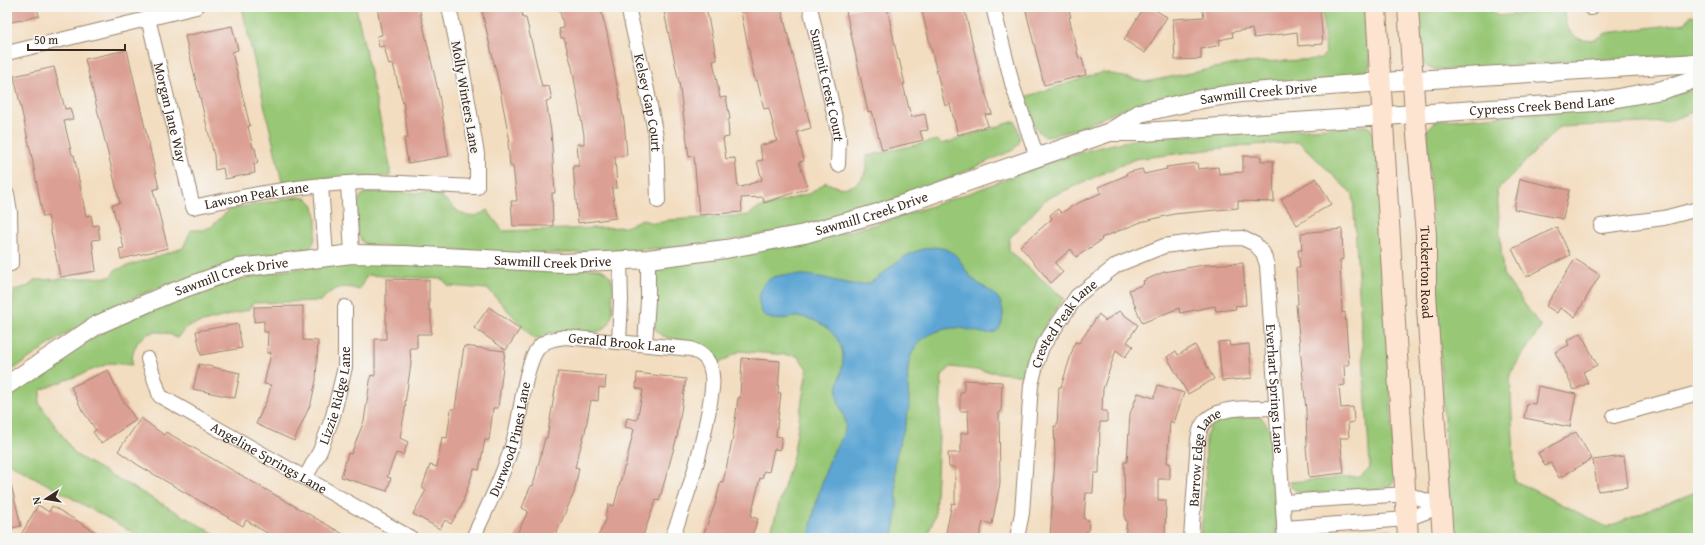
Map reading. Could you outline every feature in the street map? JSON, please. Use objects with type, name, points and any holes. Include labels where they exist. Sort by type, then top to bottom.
[{"type":"main road","points":[[1376,7],[1382,82],[1408,529]]},
{"type":"main road","name":"Tuckerton Road","points":[[1408,7],[1415,113],[1426,234],[1426,294],[1443,538]]},
{"type":"street","points":[[7,53],[196,7]]},
{"type":"street","name":"Molly Winters Lane","points":[[449,7],[463,73],[477,154],[477,187]]},
{"type":"street","name":"Kelsey Gap Court","points":[[628,7],[656,137],[658,201]]},
{"type":"street","name":"Summit Crest Court","points":[[810,7],[839,136],[838,164]]},
{"type":"street","points":[[993,7],[1013,87],[1037,157]]},
{"type":"street","name":"Morgan Jane Way","points":[[148,18],[193,207]]},
{"type":"street","points":[[1414,80],[1698,63]]},
{"type":"street","name":"Cypress Creek Bend Lane","points":[[1383,114],[1595,102],[1662,90],[1698,78]]},
{"type":"street","name":"Sawmill Creek Drive","points":[[7,385],[97,325],[168,294],[239,268],[326,256],[352,254],[404,255],[563,263],[648,259],[726,249],[804,234],[875,214],[1110,132],[1140,113],[1207,98],[1288,88],[1414,80]]},
{"type":"street","name":"Sawmill Creek Drive","points":[[1110,132],[1144,132],[1383,114]]},
{"type":"street","name":"Lawson Peak Lane","points":[[193,207],[289,188],[321,185],[368,182],[477,187]]},
{"type":"street","points":[[348,184],[352,254]]},
{"type":"street","name":"Lawson Peak Lane","points":[[321,185],[326,256]]},
{"type":"street","points":[[7,194],[10,212],[11,264]]},
{"type":"street","points":[[1601,226],[1664,218],[1698,209]]},
{"type":"street","name":"Crested Peak Lane","points":[[1017,538],[1022,513],[1031,385],[1036,365],[1048,337],[1077,296],[1117,265],[1164,246],[1215,239],[1242,238],[1255,244]]},
{"type":"street","name":"Everhart Springs Lane","points":[[1255,244],[1263,253],[1267,265],[1284,533]]},
{"type":"street","points":[[645,344],[648,300],[648,259]]},
{"type":"street","points":[[619,341],[621,301],[620,260]]},
{"type":"street","name":"Lizzie Ridge Lane","points":[[305,478],[320,452],[333,416],[345,367],[345,307]]},
{"type":"street","name":"Gerald Brook Lane","points":[[544,341],[564,337],[691,349],[700,353],[707,360],[711,368],[713,383],[696,471],[672,538]]},
{"type":"street","name":"Durwood Pines Lane","points":[[473,538],[501,480],[516,432],[530,364],[536,350],[544,341]]},
{"type":"street","name":"Angeline Springs Lane","points":[[148,360],[160,396],[411,538]]},
{"type":"street","points":[[1614,416],[1698,392]]},
{"type":"street","name":"Barrow Edge Lane","points":[[1191,538],[1198,439],[1202,425],[1213,414],[1226,411],[1276,408]]},
{"type":"street","points":[[1283,502],[1407,494],[1441,506]]},
{"type":"street","points":[[1284,533],[1408,529],[1441,506]]},
{"type":"green space","points":[[356,7],[390,166],[390,176],[282,182],[242,8]]},
{"type":"green space","points":[[1322,7],[1369,7],[1370,66],[1365,72],[1355,76],[1158,100],[1122,109],[1085,126],[1052,136],[1045,137],[1035,128],[1025,97],[1103,72],[1145,82],[1241,63],[1320,59],[1326,53]]},
{"type":"green space","points":[[1416,7],[1488,7],[1498,16],[1564,9],[1567,26],[1571,33],[1582,40],[1598,38],[1606,33],[1686,23],[1690,15],[1698,16],[1698,54],[1439,70],[1433,69],[1424,64],[1419,53]]},
{"type":"green space","points":[[1698,87],[1698,110],[1666,122],[1559,127],[1497,191],[1503,274],[1541,327],[1510,374],[1515,481],[1607,527],[1698,491],[1698,538],[1451,538],[1427,130],[1436,121],[1629,106],[1673,96]]},
{"type":"green space","points":[[1015,121],[1020,140],[1013,150],[946,180],[866,210],[782,231],[738,239],[694,245],[607,252],[516,253],[370,246],[363,243],[357,232],[356,204],[362,195],[367,192],[435,193],[464,215],[478,215],[487,210],[503,231],[626,227],[642,219],[652,223],[658,223],[669,220],[749,215],[756,209],[811,193],[826,182],[842,188],[850,187],[856,184],[865,173],[867,156],[937,140],[942,144]]},
{"type":"green space","points":[[1365,126],[1370,128],[1377,139],[1395,479],[1391,485],[1382,489],[1301,494],[1291,487],[1289,482],[1360,477],[1370,467],[1353,195],[1299,142],[1239,146],[1135,159],[1046,199],[1009,239],[1009,251],[1064,298],[1051,316],[1041,335],[1025,376],[951,367],[942,375],[935,515],[927,538],[769,538],[793,457],[807,369],[798,356],[740,351],[718,364],[710,353],[701,346],[666,337],[659,334],[654,328],[654,278],[658,268],[665,265],[807,241],[839,234],[890,220],[975,191],[1053,161],[1100,147],[1141,138]]},
{"type":"green space","points":[[296,197],[307,199],[314,207],[316,232],[311,247],[208,272],[163,286],[134,298],[105,311],[76,328],[48,345],[7,374],[7,350],[10,348],[14,290],[29,286],[34,280],[111,277],[115,270],[183,248],[191,230],[202,230],[211,227],[230,209]]},
{"type":"green space","points":[[351,263],[600,269],[608,274],[612,281],[612,315],[610,322],[600,331],[587,333],[555,332],[546,334],[535,340],[488,289],[449,286],[442,279],[367,275],[359,290],[348,287],[338,288],[329,293],[321,301],[253,303],[248,310],[188,326],[177,338],[160,332],[145,335],[139,340],[135,347],[132,365],[110,363],[41,390],[39,403],[76,455],[222,538],[143,538],[7,462],[7,397],[34,375],[93,338],[156,308],[188,295],[221,285],[279,271]]},
{"type":"green space","points":[[1228,418],[1262,418],[1270,430],[1277,538],[1200,538],[1205,499],[1206,436],[1211,425]]},
{"type":"green space","points":[[1389,530],[1399,538],[1298,538],[1305,534]]},
{"type":"water","points":[[933,247],[951,251],[959,259],[973,279],[997,297],[1003,310],[1001,324],[998,330],[993,333],[959,328],[939,331],[926,337],[916,346],[913,351],[910,357],[908,370],[909,404],[907,420],[896,458],[895,471],[897,507],[892,538],[809,538],[815,507],[824,476],[831,457],[845,430],[844,415],[837,397],[843,364],[843,353],[834,335],[823,325],[817,322],[803,317],[776,320],[764,315],[761,311],[759,300],[764,284],[776,276],[803,275],[852,284],[865,284],[874,280],[898,261],[909,255],[920,250]]},
{"type":"building","points":[[7,7],[37,7],[39,16],[7,23]]},
{"type":"building","points":[[377,7],[419,7],[439,95],[449,156],[408,163],[404,138],[408,138],[404,107],[393,64],[389,65],[384,46],[379,47],[377,36],[382,35]]},
{"type":"building","points":[[481,7],[521,7],[523,18],[526,18],[542,87],[549,86],[552,100],[546,101],[551,131],[555,193],[552,193],[553,226],[513,226],[511,201],[517,201],[513,166],[510,166],[508,142],[510,142],[498,80]]},
{"type":"building","points":[[559,7],[600,7],[607,33],[624,121],[627,155],[615,157],[617,188],[612,188],[616,218],[578,223],[573,166],[579,166],[577,144],[584,144],[584,135],[572,67],[564,38],[561,38],[559,29],[564,28]]},
{"type":"building","points":[[663,7],[706,7],[717,60],[713,61],[720,98],[726,97],[730,119],[728,120],[729,137],[723,138],[726,159],[735,158],[738,188],[762,180],[757,161],[763,160],[759,146],[777,141],[769,108],[764,109],[757,80],[755,81],[740,7],[781,7],[811,128],[797,132],[804,161],[799,162],[808,188],[764,203],[763,197],[741,198],[742,212],[699,215],[694,156],[689,157],[679,82]]},
{"type":"building","points":[[864,7],[887,7],[911,117],[925,114],[928,130],[920,131],[923,140],[882,150],[872,111],[868,112],[846,11]]},
{"type":"building","points":[[921,7],[964,7],[979,72],[992,114],[985,115],[988,126],[958,135],[950,104],[945,106]]},
{"type":"building","points":[[1025,7],[1068,7],[1079,59],[1082,58],[1086,75],[1044,85]]},
{"type":"building","points":[[1144,7],[1150,7],[1167,17],[1145,53],[1124,40]]},
{"type":"building","points":[[1202,7],[1320,7],[1323,44],[1298,46],[1297,32],[1254,38],[1252,29],[1232,32],[1233,37],[1219,40],[1220,45],[1201,49],[1201,59],[1175,60],[1173,19],[1204,17]]},
{"type":"building","points":[[232,26],[238,50],[232,52],[250,126],[248,126],[253,148],[255,148],[258,163],[254,164],[255,173],[225,179],[223,168],[215,170],[214,155],[185,36]]},
{"type":"building","points":[[127,50],[159,188],[153,190],[168,248],[121,259],[119,249],[124,248],[112,205],[120,203],[85,59]]},
{"type":"building","points":[[54,67],[65,109],[70,108],[73,119],[64,121],[72,155],[74,155],[86,216],[91,215],[93,226],[98,225],[100,239],[92,240],[96,271],[60,277],[48,216],[43,217],[14,76]]},
{"type":"building","points":[[1243,156],[1261,156],[1261,161],[1273,161],[1274,202],[1238,201],[1238,208],[1174,214],[1141,222],[1101,238],[1102,240],[1076,257],[1071,249],[1055,263],[1063,272],[1051,283],[1020,246],[1052,219],[1050,215],[1058,209],[1061,213],[1076,204],[1101,193],[1098,187],[1127,175],[1126,173],[1142,169],[1144,174],[1167,169],[1166,167],[1197,163],[1198,169],[1218,167],[1219,174],[1243,172]]},
{"type":"building","points":[[1316,178],[1331,204],[1297,225],[1281,199]]},
{"type":"building","points":[[1520,179],[1569,190],[1563,219],[1514,209]]},
{"type":"building","points":[[1557,227],[1570,255],[1526,277],[1512,249]]},
{"type":"building","points":[[1342,229],[1343,259],[1340,260],[1342,313],[1345,312],[1349,365],[1344,365],[1345,385],[1339,386],[1341,408],[1353,407],[1354,422],[1348,423],[1349,438],[1340,438],[1344,473],[1309,477],[1306,446],[1306,410],[1296,305],[1298,304],[1296,268],[1300,268],[1298,250],[1302,250],[1301,233]]},
{"type":"building","points":[[1575,259],[1600,275],[1575,317],[1560,308],[1557,313],[1546,306]]},
{"type":"building","points":[[1243,263],[1246,305],[1235,306],[1236,309],[1216,311],[1215,306],[1180,313],[1179,308],[1142,323],[1129,290],[1144,284],[1143,281],[1164,272],[1203,265]]},
{"type":"building","points":[[386,279],[429,280],[429,310],[431,310],[431,334],[417,334],[417,348],[410,348],[411,364],[400,438],[408,442],[403,455],[396,453],[387,477],[391,478],[387,491],[341,477],[348,453],[351,454],[364,421],[371,375],[375,376],[375,339],[386,339]]},
{"type":"building","points":[[303,306],[303,340],[318,341],[316,380],[311,403],[294,441],[256,424],[268,397],[271,385],[264,384],[271,353],[267,353],[268,332],[264,332],[264,321],[254,322],[254,307]]},
{"type":"building","points":[[489,307],[520,329],[506,350],[474,328]]},
{"type":"building","points":[[1119,311],[1138,325],[1127,342],[1133,346],[1125,357],[1116,350],[1103,389],[1102,411],[1107,411],[1107,422],[1100,422],[1099,473],[1094,473],[1093,493],[1086,493],[1084,519],[1089,520],[1088,531],[1086,531],[1084,538],[1050,538],[1055,456],[1054,426],[1057,426],[1059,387],[1061,387],[1075,342],[1079,343],[1099,314],[1105,321]]},
{"type":"building","points":[[238,324],[242,348],[201,355],[196,331]]},
{"type":"building","points":[[1581,333],[1597,365],[1583,372],[1588,383],[1574,390],[1555,352],[1569,345],[1567,341]]},
{"type":"building","points":[[1229,341],[1230,346],[1249,344],[1252,378],[1222,381],[1218,342]]},
{"type":"building","points":[[1195,345],[1214,379],[1188,394],[1167,357],[1176,351],[1178,355]]},
{"type":"building","points":[[464,346],[505,351],[498,408],[493,408],[489,440],[485,440],[479,470],[474,469],[461,507],[451,524],[445,520],[440,529],[413,514],[426,490],[422,488],[430,465],[437,467],[442,437],[447,438],[451,409],[455,409]]},
{"type":"building","points":[[742,358],[780,361],[778,393],[781,393],[776,436],[782,437],[780,450],[774,449],[769,472],[764,471],[762,479],[760,478],[751,516],[758,519],[751,538],[702,538],[715,504],[721,481],[723,482],[733,437],[738,398],[740,398]]},
{"type":"building","points":[[199,364],[240,373],[235,398],[193,389]]},
{"type":"building","points":[[108,370],[120,396],[136,420],[101,443],[93,432],[96,430],[82,410],[71,387]]},
{"type":"building","points":[[558,372],[606,376],[605,388],[599,387],[598,401],[591,400],[585,432],[575,467],[579,468],[574,493],[554,538],[515,538],[528,511],[522,508],[531,485],[533,486],[545,438],[547,438]]},
{"type":"building","points":[[637,373],[686,379],[677,437],[659,501],[656,500],[642,538],[597,538],[607,518],[605,517],[609,504],[614,506],[625,467],[634,429],[625,427],[627,418],[637,420],[643,390],[636,388]]},
{"type":"building","points":[[964,380],[1002,382],[1001,412],[999,412],[1000,483],[992,524],[983,522],[979,538],[945,538],[952,503],[955,504],[955,467],[949,467],[948,453],[961,453],[961,433],[969,433],[968,411],[960,411],[960,392],[964,392]]},
{"type":"building","points":[[1158,385],[1184,393],[1174,423],[1170,421],[1167,463],[1170,463],[1170,479],[1158,479],[1158,500],[1166,500],[1165,538],[1125,538],[1127,520],[1125,520],[1124,462],[1127,462],[1130,414],[1138,393],[1154,398]]},
{"type":"building","points":[[1538,386],[1576,394],[1570,427],[1524,418],[1527,403],[1535,404]]},
{"type":"building","points":[[141,418],[164,435],[166,432],[350,538],[275,538],[246,520],[243,526],[138,465],[118,451]]},
{"type":"building","points":[[1576,432],[1592,459],[1559,478],[1551,463],[1545,466],[1538,453]]},
{"type":"building","points":[[1624,456],[1628,487],[1598,491],[1593,460]]},
{"type":"building","points":[[11,484],[21,526],[7,529],[7,485]]},
{"type":"building","points":[[38,505],[49,512],[52,506],[106,538],[19,538]]}]
